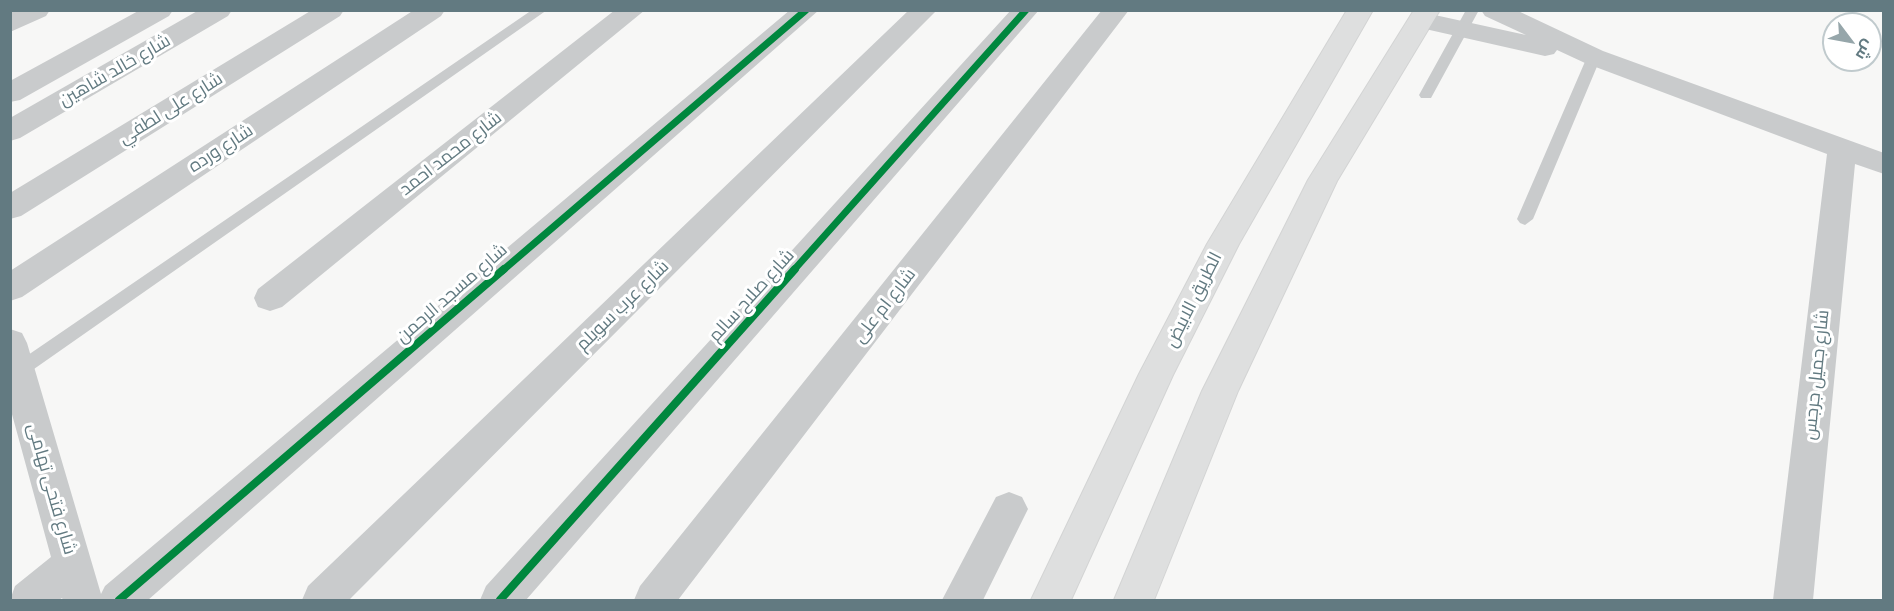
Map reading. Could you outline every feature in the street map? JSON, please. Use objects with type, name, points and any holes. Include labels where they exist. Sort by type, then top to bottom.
[{"type":"main road","name":"الطريق الابيض","points":[[1051,600],[1156,374],[1223,244],[1359,10]]},
{"type":"main road","points":[[1134,600],[1220,391],[1318,191],[1365,107],[1424,15]]},
{"type":"street","points":[[10,24],[37,10]]},
{"type":"street","points":[[10,93],[160,10]]},
{"type":"street","name":"شارع خالد شاهين","points":[[10,131],[219,10]]},
{"type":"street","name":"شارع على لطفي","points":[[10,208],[331,10]]},
{"type":"street","name":"شارع ورده","points":[[10,288],[432,10]]},
{"type":"street","name":"شارع محمد احمد","points":[[270,298],[632,10]]},
{"type":"street","name":"شارع مسجد الرحمن","points":[[119,600],[806,10]]},
{"type":"street","name":"شارع عرب سويلم","points":[[322,600],[924,10]]},
{"type":"street","name":"شارع صلاح سالم","points":[[500,600],[1026,10]]},
{"type":"street","name":"شارع ام على","points":[[654,600],[1116,10]]},
{"type":"street","points":[[1494,10],[1594,57]]},
{"type":"street","points":[[1424,15],[1467,21],[1594,57],[1884,164]]},
{"type":"street","name":"شارع جميل جرجس","points":[[1793,600],[1842,149]]},
{"type":"street","name":"شارع فتحى تهامى","points":[[14,357],[22,444],[78,583]]},
{"type":"street","points":[[963,600],[1009,509]]},
{"type":"street","points":[[29,600],[78,583]]},
{"type":"lane","points":[[14,357],[541,10]]},
{"type":"lane","points":[[1426,95],[1467,21]]},
{"type":"lane","points":[[1525,219],[1594,57]]},
{"type":"cycle path","points":[[119,600],[806,10]]},
{"type":"cycle path","points":[[500,600],[1026,10]]}]
